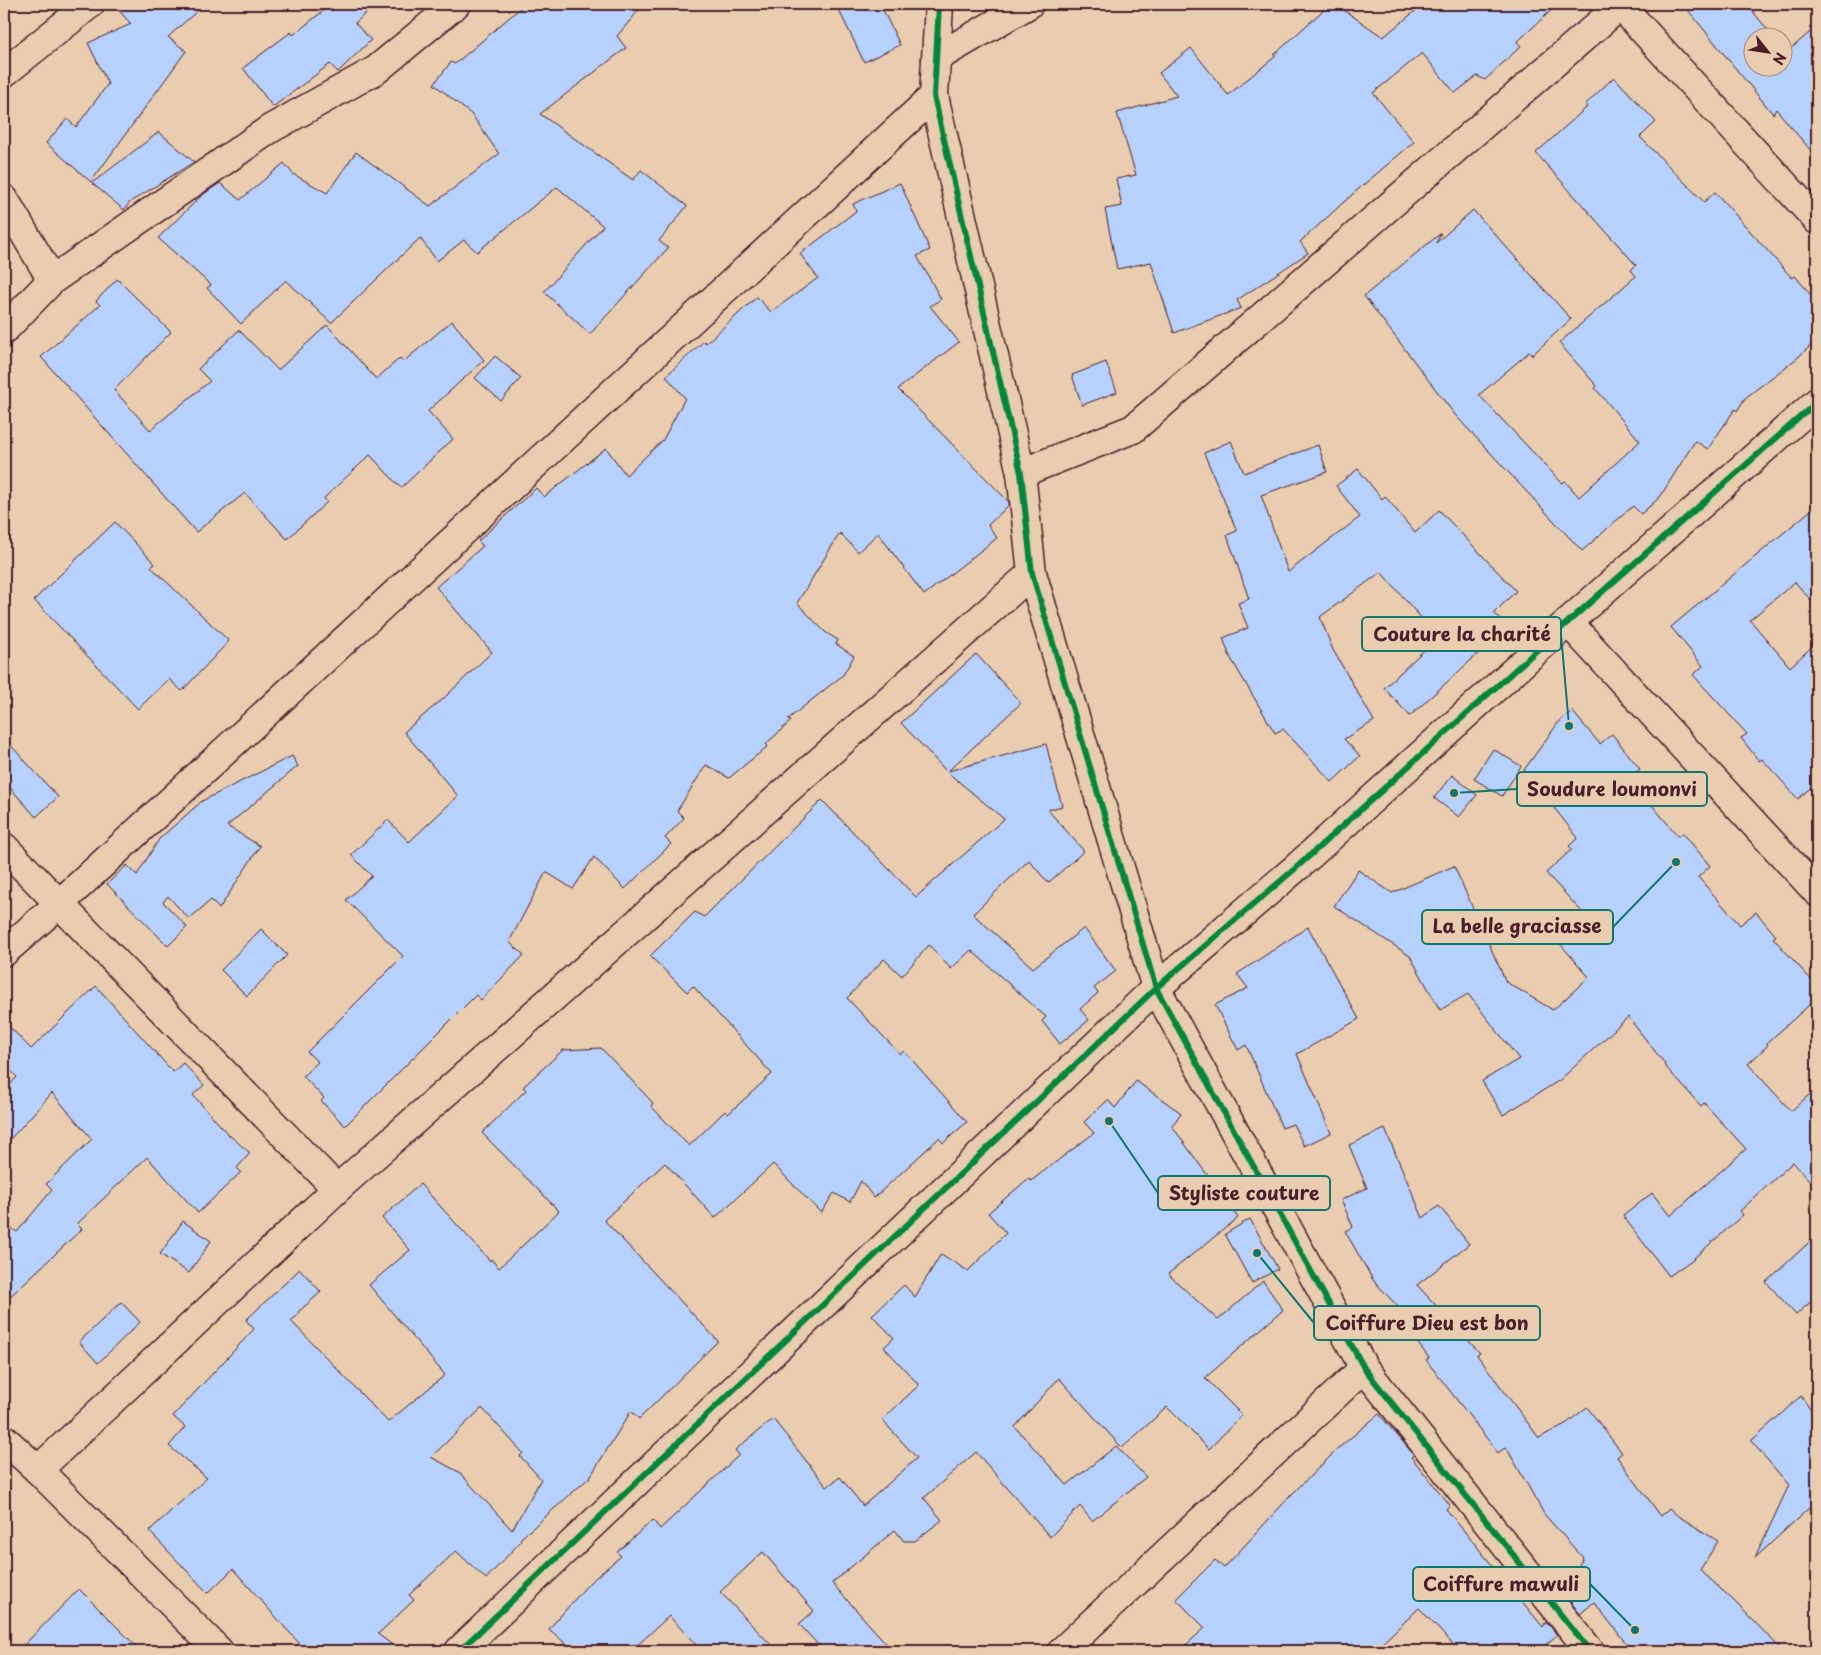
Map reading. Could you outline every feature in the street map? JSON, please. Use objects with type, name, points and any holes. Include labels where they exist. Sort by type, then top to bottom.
[{"type":"street","points":[[4,73],[90,4]]},
{"type":"street","points":[[4,330],[52,280],[270,129],[376,70],[456,4]]},
{"type":"street","points":[[940,4],[934,96],[1021,474],[1032,573],[1156,988],[1364,1368],[1590,1651]]},
{"type":"street","points":[[936,58],[1029,4]]},
{"type":"street","points":[[1021,474],[1133,429],[1621,4],[1817,220]]},
{"type":"street","points":[[4,952],[59,904],[934,96]]},
{"type":"street","points":[[4,199],[52,280]]},
{"type":"street","points":[[459,1651],[1156,988],[1297,867],[1568,622],[1817,402]]},
{"type":"street","points":[[38,1470],[337,1189],[1032,573]]},
{"type":"street","points":[[1568,622],[1817,892]]},
{"type":"street","points":[[4,847],[337,1189]]},
{"type":"street","points":[[1062,1651],[1364,1368]]},
{"type":"street","points":[[4,1439],[38,1470],[219,1651]]},
{"type":"building","points":[[113,4],[205,4],[168,37],[186,51],[91,182],[46,143],[67,119],[76,127],[108,84],[88,43],[131,24]]},
{"type":"building","points":[[332,4],[376,4],[355,23],[371,40],[338,72],[330,64],[273,107],[243,68],[291,32],[293,35]]},
{"type":"building","points":[[525,4],[644,4],[617,36],[626,48],[540,114],[633,180],[641,170],[687,206],[659,241],[668,248],[590,334],[544,292],[603,226],[557,187],[477,252],[464,240],[437,261],[420,238],[331,323],[286,280],[241,324],[207,288],[211,285],[158,238],[201,196],[220,183],[240,200],[284,163],[293,174],[327,193],[356,152],[430,206],[499,154],[472,115],[434,84],[451,62],[455,64]]},
{"type":"building","points":[[836,4],[880,4],[900,45],[864,62]]},
{"type":"building","points":[[1330,4],[1335,4],[1383,37],[1424,4],[1558,4],[1517,42],[1521,46],[1485,80],[1477,76],[1455,93],[1422,53],[1373,93],[1414,142],[1300,242],[1308,253],[1237,300],[1241,308],[1174,333],[1151,262],[1117,269],[1105,209],[1122,206],[1116,179],[1136,175],[1117,113],[1177,96],[1159,73],[1191,48],[1228,95],[1276,56],[1274,55]]},
{"type":"building","points":[[1683,4],[1747,4],[1766,28],[1744,28],[1744,78],[1794,78],[1794,46],[1817,26],[1817,158],[1776,109],[1773,114]]},
{"type":"building","points":[[1614,77],[1656,122],[1640,137],[1704,202],[1715,192],[1792,278],[1795,276],[1817,302],[1817,340],[1796,359],[1745,398],[1737,411],[1735,409],[1708,449],[1695,441],[1660,497],[1641,514],[1633,506],[1582,551],[1456,416],[1364,296],[1441,233],[1436,243],[1473,210],[1571,319],[1532,355],[1529,352],[1479,395],[1562,483],[1565,481],[1579,497],[1640,441],[1595,388],[1597,386],[1559,343],[1636,276],[1631,270],[1636,265],[1536,153],[1587,107],[1585,105]]},
{"type":"building","points":[[159,132],[194,162],[130,202],[124,210],[92,183]]},
{"type":"building","points":[[900,183],[930,250],[917,256],[941,299],[930,306],[959,342],[898,389],[1009,502],[1009,505],[988,525],[997,538],[924,595],[878,533],[858,552],[840,533],[797,603],[825,632],[838,640],[836,644],[854,656],[843,675],[788,719],[791,721],[766,744],[768,746],[729,778],[706,765],[677,811],[684,818],[665,838],[671,844],[625,889],[594,857],[573,889],[546,872],[509,942],[524,955],[481,1000],[476,995],[345,1126],[321,1101],[324,1098],[303,1076],[318,1062],[307,1052],[403,956],[346,900],[372,876],[351,855],[388,820],[409,842],[458,796],[404,732],[444,698],[492,652],[436,587],[483,546],[478,541],[536,488],[544,497],[606,448],[626,475],[663,440],[685,398],[666,376],[704,341],[706,343],[757,297],[771,312],[818,278],[800,254],[856,211],[853,204]]},
{"type":"building","points":[[117,279],[171,332],[114,390],[150,430],[210,381],[198,369],[239,330],[278,370],[327,325],[376,379],[400,358],[403,362],[452,321],[484,360],[428,411],[453,439],[401,488],[370,455],[324,498],[327,502],[287,539],[245,493],[196,532],[41,357],[100,305],[96,301]]},
{"type":"building","points":[[495,356],[521,378],[501,401],[475,378]]},
{"type":"building","points":[[1106,362],[1117,392],[1082,405],[1072,375]]},
{"type":"building","points":[[1231,441],[1244,473],[1318,445],[1327,472],[1261,495],[1288,572],[1360,517],[1336,486],[1358,469],[1382,499],[1385,496],[1415,533],[1439,510],[1516,591],[1494,613],[1509,627],[1486,653],[1482,650],[1410,716],[1384,688],[1438,637],[1381,572],[1320,617],[1333,650],[1374,721],[1344,739],[1360,756],[1332,782],[1283,729],[1275,733],[1230,657],[1223,638],[1248,628],[1238,603],[1249,599],[1227,535],[1237,531],[1204,453]]},
{"type":"building","points":[[1817,505],[1817,607],[1795,582],[1750,620],[1790,667],[1817,642],[1817,782],[1798,799],[1762,759],[1759,761],[1741,738],[1747,734],[1693,675],[1703,666],[1671,627]]},
{"type":"building","points":[[115,522],[155,564],[151,567],[229,641],[182,691],[169,679],[138,709],[34,600]]},
{"type":"building","points":[[976,654],[1021,703],[948,771],[1046,744],[1062,806],[1048,810],[1084,851],[1048,883],[1029,860],[973,914],[1033,968],[1084,928],[1116,971],[1094,988],[1098,993],[1080,1009],[1089,1020],[1060,1044],[1042,1021],[1046,1017],[971,950],[951,969],[929,945],[902,976],[884,959],[847,998],[900,1054],[904,1051],[967,1122],[943,1143],[939,1138],[874,1198],[861,1181],[850,1202],[834,1193],[821,1213],[773,1164],[715,1218],[665,1163],[604,1220],[718,1341],[639,1419],[631,1411],[590,1477],[520,1539],[521,1541],[486,1579],[456,1551],[409,1595],[414,1600],[378,1634],[400,1651],[306,1651],[233,1569],[208,1593],[149,1531],[207,1478],[169,1446],[185,1427],[173,1416],[254,1329],[246,1320],[300,1269],[321,1292],[298,1312],[299,1314],[291,1321],[388,1422],[445,1375],[369,1285],[410,1250],[382,1218],[420,1184],[490,1261],[491,1259],[499,1268],[559,1211],[482,1133],[526,1090],[523,1087],[563,1050],[601,1048],[653,1103],[651,1106],[689,1146],[725,1111],[728,1114],[772,1074],[693,986],[687,992],[650,956],[695,912],[704,917],[822,800],[916,897],[1004,819],[947,772],[901,723]],"holes":[[[482,1408],[523,1453],[520,1456],[541,1479],[512,1530],[459,1472],[431,1457]]]},
{"type":"building","points":[[1572,711],[1600,744],[1612,734],[1640,769],[1629,778],[1678,836],[1683,833],[1710,866],[1698,877],[1740,925],[1756,912],[1776,936],[1773,938],[1817,986],[1817,998],[1767,1043],[1768,1045],[1748,1064],[1791,1111],[1817,1088],[1817,1189],[1793,1162],[1740,1211],[1743,1215],[1693,1259],[1669,1276],[1623,1216],[1652,1193],[1670,1216],[1746,1149],[1704,1103],[1701,1106],[1664,1065],[1628,1017],[1560,1080],[1503,1115],[1482,1081],[1519,1059],[1468,994],[1440,1010],[1410,956],[1334,906],[1358,870],[1392,893],[1454,866],[1506,982],[1553,1010],[1589,977],[1555,938],[1583,913],[1546,873],[1572,849],[1569,846],[1578,838],[1524,770],[1558,723]]},
{"type":"building","points":[[4,738],[58,797],[36,817],[4,781]]},
{"type":"building","points":[[1493,749],[1521,766],[1502,796],[1474,779]]},
{"type":"building","points":[[292,756],[298,766],[227,826],[260,846],[219,909],[211,900],[189,919],[168,896],[163,902],[187,927],[168,946],[107,884],[127,865],[137,875],[159,839],[202,801]]},
{"type":"building","points":[[1452,775],[1477,795],[1459,817],[1434,798]]},
{"type":"building","points":[[1308,927],[1359,1019],[1297,1054],[1331,1133],[1304,1146],[1293,1124],[1282,1128],[1246,1045],[1238,1050],[1215,1005],[1248,988],[1237,974]]},
{"type":"building","points":[[261,929],[287,955],[247,996],[221,970]]},
{"type":"building","points":[[96,986],[173,1072],[183,1063],[204,1085],[193,1095],[228,1134],[250,1153],[237,1168],[241,1172],[198,1213],[147,1157],[77,1224],[82,1229],[4,1302],[4,1224],[17,1232],[52,1190],[46,1184],[92,1139],[52,1093],[4,1146],[4,1091],[17,1077],[4,1064],[4,1021],[31,1049]]},
{"type":"building","points":[[1136,1081],[1181,1113],[1172,1126],[1238,1218],[1168,1274],[1218,1320],[1263,1281],[1283,1310],[1205,1378],[1242,1415],[1209,1449],[1167,1407],[1122,1448],[1059,1378],[1015,1427],[1067,1485],[1116,1446],[1146,1477],[1092,1521],[1080,1506],[1050,1537],[976,1452],[924,1498],[942,1520],[915,1541],[904,1541],[895,1530],[832,1583],[893,1651],[824,1651],[799,1624],[814,1611],[763,1552],[720,1592],[777,1651],[702,1651],[669,1616],[631,1651],[574,1651],[549,1629],[589,1583],[621,1556],[617,1552],[653,1520],[660,1529],[739,1455],[735,1450],[773,1419],[827,1487],[840,1477],[863,1506],[917,1458],[882,1420],[919,1385],[884,1347],[894,1338],[872,1315],[904,1285],[915,1297],[941,1254],[968,1271],[1006,1233],[988,1213],[1029,1178],[1031,1181],[1094,1133],[1084,1122],[1108,1100],[1115,1108]]},
{"type":"building","points":[[1385,1129],[1423,1218],[1439,1206],[1469,1244],[1417,1285],[1480,1353],[1477,1355],[1539,1438],[1567,1423],[1587,1407],[1622,1453],[1617,1457],[1661,1516],[1669,1508],[1678,1516],[1718,1541],[1700,1570],[1734,1601],[1783,1651],[1632,1651],[1594,1602],[1580,1614],[1563,1592],[1583,1558],[1544,1514],[1506,1447],[1498,1453],[1426,1360],[1429,1358],[1408,1330],[1415,1325],[1373,1280],[1345,1231],[1353,1227],[1341,1200],[1367,1188],[1349,1145]]},
{"type":"building","points":[[1250,1219],[1278,1269],[1252,1283],[1225,1234]]},
{"type":"building","points":[[183,1221],[211,1241],[189,1273],[160,1254]]},
{"type":"building","points":[[1817,1235],[1817,1296],[1796,1315],[1766,1282]]},
{"type":"building","points":[[121,1302],[140,1322],[98,1363],[79,1342]]},
{"type":"building","points":[[1801,1396],[1817,1419],[1817,1518],[1809,1508],[1755,1558],[1789,1485],[1751,1441]]},
{"type":"building","points":[[1379,1414],[1414,1455],[1411,1457],[1450,1505],[1446,1509],[1543,1627],[1546,1621],[1557,1635],[1538,1651],[1459,1651],[1419,1608],[1374,1651],[1179,1651],[1205,1628],[1176,1599],[1215,1560],[1224,1568],[1293,1493],[1341,1446]]},
{"type":"building","points":[[79,1589],[141,1651],[18,1651]]},
{"type":"cycle path","points":[[939,4],[934,96],[1021,473],[1032,573],[1156,988],[1364,1368],[1590,1651]]},
{"type":"cycle path","points":[[459,1651],[1156,988],[1297,867],[1568,622],[1817,402]]},
{"type":"place","name":"Couture la charité","points":[[1569,726]]},
{"type":"place","name":"Soudure loumonvi","points":[[1454,793]]},
{"type":"place","name":"La belle graciasse","points":[[1676,862]]},
{"type":"place","name":"Styliste couture","points":[[1109,1121]]},
{"type":"place","name":"Coiffure Dieu est bon","points":[[1257,1253]]},
{"type":"place","name":"Coiffure mawuli","points":[[1635,1630]]}]
